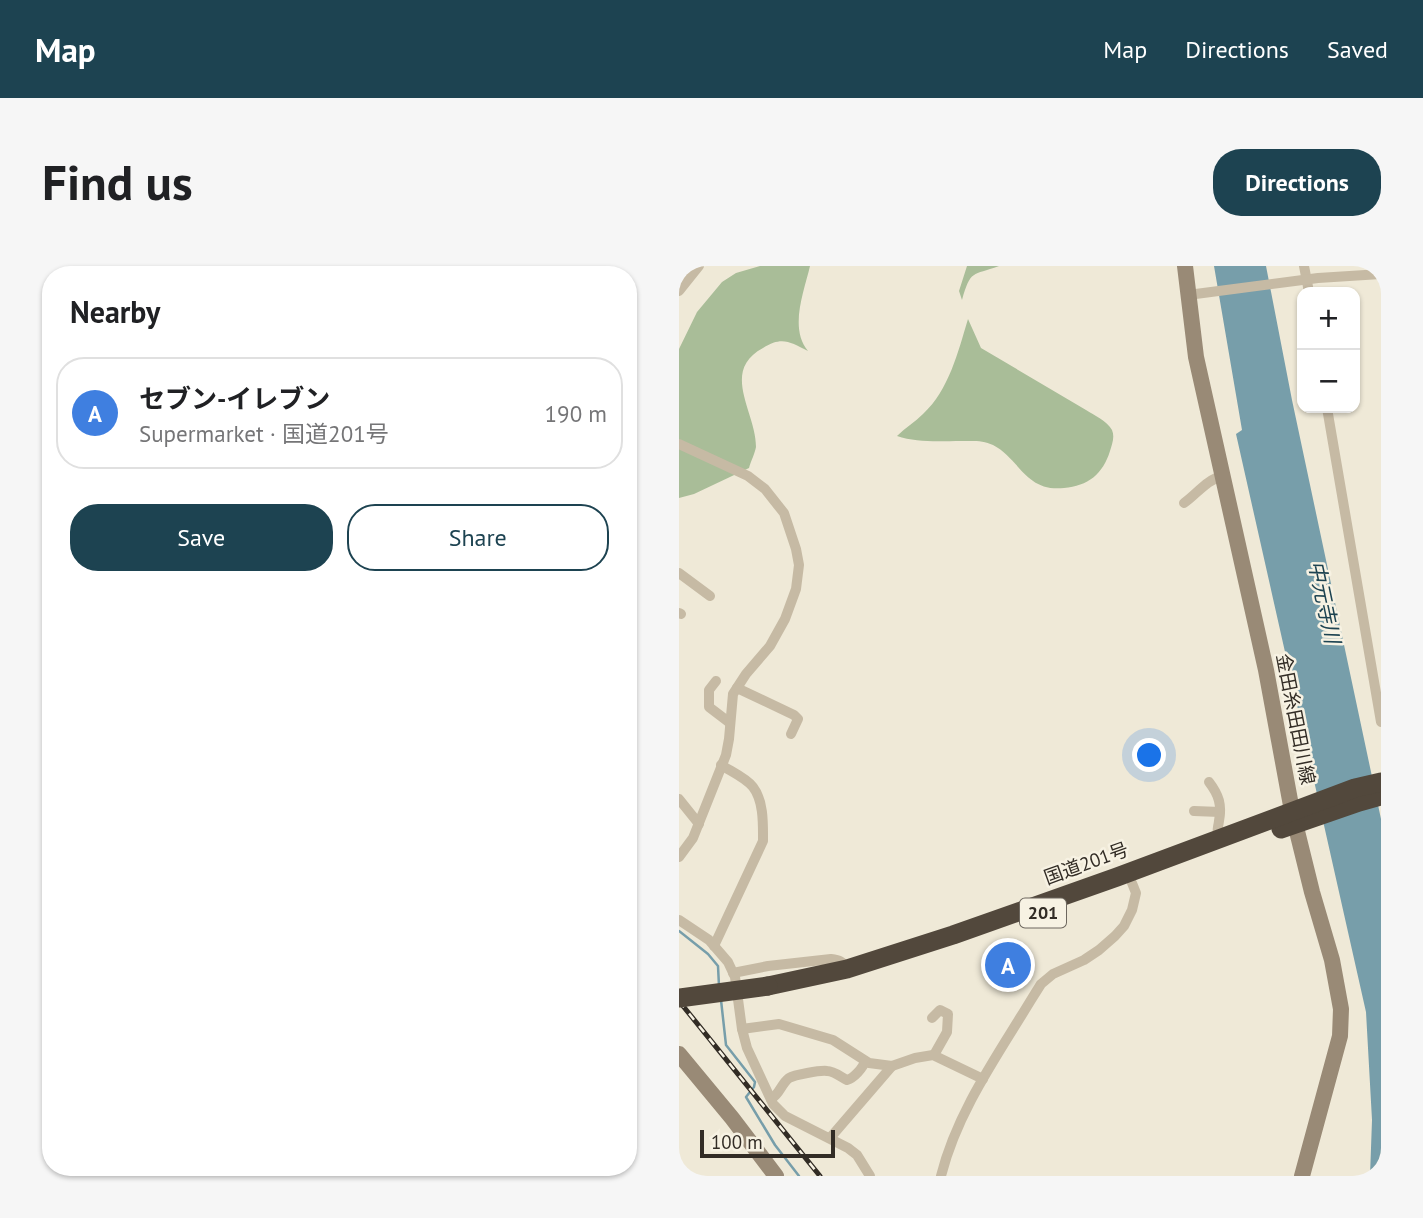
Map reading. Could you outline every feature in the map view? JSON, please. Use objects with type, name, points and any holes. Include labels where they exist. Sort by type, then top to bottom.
[{"type":"highway","name":"国道201号","points":[[679,1010],[863,973],[956,943],[1132,883],[1303,814],[1355,788],[1381,782]]},
{"type":"highway","name":"国道201号","points":[[679,998],[768,991],[847,969],[953,935],[1219,839],[1303,814],[1381,796]]},
{"type":"main road","name":"金田糸田田川線","points":[[1185,266],[1194,295],[1196,357],[1266,670],[1303,814],[1312,891],[1332,960],[1341,1009],[1340,1036],[1302,1176]]},
{"type":"main road","points":[[679,1054],[776,1176]]},
{"type":"street","points":[[679,291],[699,266]]},
{"type":"street","points":[[1304,266],[1303,281],[1306,287]]},
{"type":"street","points":[[1194,295],[1381,274]]},
{"type":"street","points":[[1329,413],[1381,722]]},
{"type":"street","points":[[679,443],[748,476],[765,489],[784,513],[799,565],[796,589],[785,619],[770,646],[733,694],[729,739],[721,765],[693,838],[679,857]]},
{"type":"street","points":[[1184,503],[1212,478],[1223,476]]},
{"type":"street","points":[[679,573],[710,596]]},
{"type":"street","points":[[716,681],[709,690],[709,707],[730,723]]},
{"type":"street","points":[[737,688],[798,719],[791,734]]},
{"type":"street","points":[[714,946],[762,841],[764,823],[758,795],[752,785],[721,765]]},
{"type":"street","points":[[1209,782],[1219,795],[1220,819],[1216,832],[1219,839]]},
{"type":"street","points":[[679,799],[699,824]]},
{"type":"street","points":[[1194,811],[1220,812]]},
{"type":"street","points":[[941,1176],[955,1133],[983,1079],[1041,984],[1053,974],[1084,960],[1115,936],[1132,910],[1136,893],[1132,883]]},
{"type":"street","points":[[679,920],[709,940],[728,962],[733,973],[747,1048],[773,1104],[786,1116],[848,1148],[857,1156],[870,1176]]},
{"type":"street","points":[[733,973],[831,959],[840,960],[847,969]]},
{"type":"street","points":[[932,1018],[940,1010],[948,1014],[947,1032],[934,1055]]},
{"type":"street","points":[[742,1029],[779,1024],[833,1040],[865,1061],[892,1066],[934,1055],[983,1079]]},
{"type":"street","points":[[771,1099],[776,1097],[786,1080],[792,1076],[827,1070],[847,1080],[865,1061]]},
{"type":"street","points":[[830,1138],[892,1066]]},
{"type":"green space","points":[[760,266],[810,266],[799,321],[802,342],[808,351],[781,341],[770,344],[750,357],[742,380],[755,434],[756,447],[749,468],[694,494],[679,498],[679,349],[697,312],[722,282],[736,273]]},
{"type":"green space","points":[[967,266],[999,266],[974,275],[962,300],[959,291]]},
{"type":"green space","points":[[968,319],[981,348],[1110,427],[1113,440],[1110,451],[1103,466],[1093,477],[1073,487],[1051,488],[1032,480],[1002,451],[989,443],[921,441],[897,436],[923,414],[940,394]]},
{"type":"water","name":"中元寺川","points":[[1214,266],[1266,266],[1381,819],[1381,1176],[1370,1176],[1372,1120],[1366,1012],[1236,434],[1242,430]]},
{"type":"waterway","points":[[679,931],[708,954],[718,966],[719,986]]},
{"type":"waterway","points":[[721,1000],[726,1045],[755,1082],[746,1097],[775,1145],[799,1176]]},
{"type":"railway","points":[[679,1001],[820,1176]]},
{"type":"place","name":"セブン-イレブン","points":[[1008,965]]}]
